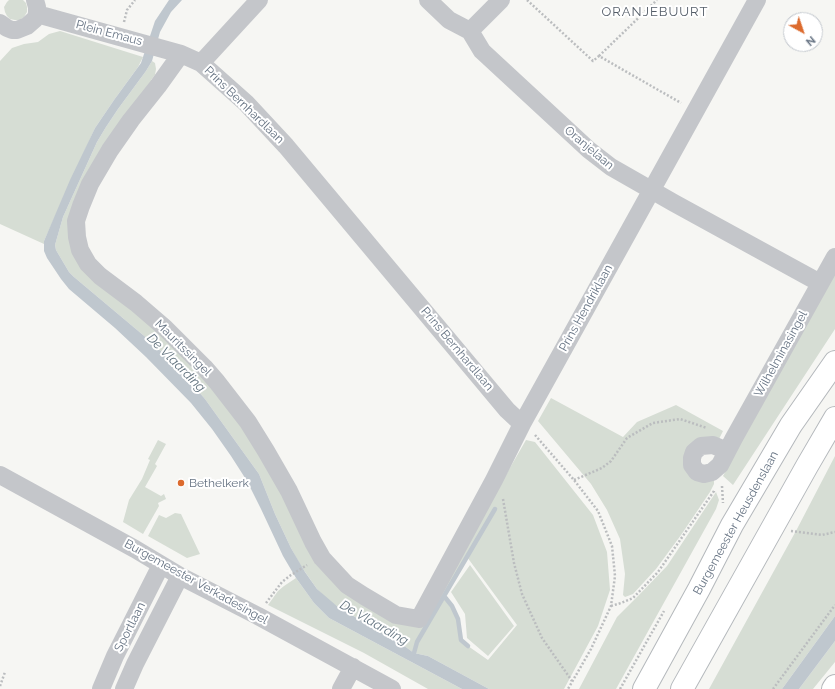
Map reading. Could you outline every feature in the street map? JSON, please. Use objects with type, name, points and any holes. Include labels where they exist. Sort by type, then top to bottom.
[{"type":"main road","name":"Burgemeester Heusdenslaan","points":[[644,689],[740,512],[791,425],[835,362]]},
{"type":"main road","points":[[682,689],[835,418]]},
{"type":"street","points":[[201,63],[259,0]]},
{"type":"street","points":[[428,0],[450,20],[470,31],[500,0]]},
{"type":"street","name":"Prins Hendriklaan","points":[[419,618],[494,480],[522,424],[757,0]]},
{"type":"street","name":"Plein Emaus","points":[[1,26],[12,30],[22,29],[32,23],[36,7],[124,37],[173,51]]},
{"type":"street","name":"Oranjelaan","points":[[470,31],[482,51],[611,168],[820,283]]},
{"type":"street","name":"Prins Bernhardlaan","points":[[173,51],[201,63],[246,103],[286,146],[506,410],[522,424]]},
{"type":"street","name":"Mauritssingel","points":[[173,51],[158,86],[110,150],[90,184],[76,221],[80,250],[88,264],[100,276],[136,303],[165,328],[217,382],[248,422],[266,450],[289,491],[322,558],[347,584],[364,596],[396,615],[419,618]]},
{"type":"street","name":"Wilhelminasingel","points":[[727,451],[835,257]]},
{"type":"street","name":"Burgemeester Verkadesingel","points":[[0,475],[135,549],[180,576],[258,616],[392,689]]},
{"type":"street","name":"Sportlaan","points":[[102,689],[115,656],[161,565]]},
{"type":"street","name":"Sportlaan","points":[[124,689],[134,664],[180,576]]},
{"type":"street","points":[[341,689],[353,667]]},
{"type":"path","points":[[124,37],[127,10],[135,0]]},
{"type":"path","points":[[526,0],[593,61],[657,0]]},
{"type":"path","points":[[599,56],[695,112]]},
{"type":"path","points":[[574,480],[602,468],[611,462],[627,438],[653,422],[680,419],[727,451],[714,491],[658,572],[633,598],[611,606]]},
{"type":"path","points":[[522,424],[533,433],[574,480],[598,511],[612,546],[615,576],[611,606],[591,649],[568,689]]},
{"type":"path","points":[[494,480],[503,499],[514,563],[522,594],[542,638],[572,681]]},
{"type":"path","points":[[791,531],[822,536],[835,532]]},
{"type":"path","points":[[258,616],[272,593],[282,582],[290,575],[308,564]]},
{"type":"path","points":[[773,689],[835,605]]},
{"type":"path","points":[[0,686],[5,672]]},
{"type":"shaded area","points":[[9,0],[23,0],[26,3],[27,12],[20,20],[10,19],[7,16],[4,7]]},
{"type":"shaded area","points":[[169,0],[182,0],[171,12],[160,32],[152,61],[97,142],[63,217],[55,245],[56,250],[69,272],[74,277],[149,340],[179,369],[205,399],[259,474],[291,548],[317,589],[338,607],[414,653],[428,656],[489,689],[462,689],[329,618],[314,603],[296,578],[283,556],[247,481],[212,429],[191,403],[146,357],[115,328],[69,289],[47,258],[44,251],[44,241],[70,180],[95,128],[141,63],[155,21]]},
{"type":"shaded area","points":[[60,31],[143,57],[138,67],[95,128],[44,241],[44,244],[0,224],[0,61],[12,48],[38,42],[49,34]]},
{"type":"shaded area","points":[[152,61],[155,63],[155,75],[151,80],[154,84],[129,115],[73,237],[139,311],[222,394],[332,575],[423,619],[526,440],[535,442],[593,515],[607,552],[610,590],[598,626],[564,689],[489,689],[428,656],[414,653],[329,601],[317,589],[291,548],[259,474],[205,399],[179,369],[149,340],[69,272],[56,250],[55,245],[63,217],[97,142],[118,109]],"holes":[[[467,557],[517,625],[488,660],[461,640],[458,619],[452,606],[444,596]]]},
{"type":"shaded area","points":[[835,266],[835,329],[733,485],[723,476]]},
{"type":"shaded area","points":[[551,398],[623,437],[637,422],[676,405],[723,431],[718,441],[685,451],[714,477],[714,484],[681,535],[656,569],[633,594],[625,597],[623,595],[625,574],[620,539],[607,510],[591,484],[538,421]]},
{"type":"shaded area","points":[[158,440],[166,444],[155,464],[157,466],[145,487],[161,496],[164,494],[166,499],[158,503],[159,506],[143,534],[123,522],[129,500],[142,479],[150,460],[148,459]]},
{"type":"shaded area","points":[[835,456],[835,616],[782,689],[709,689],[797,529]]},
{"type":"shaded area","points":[[716,492],[719,500],[716,509],[616,689],[579,689],[617,617],[667,566]]},
{"type":"shaded area","points":[[175,513],[181,514],[200,554],[187,558],[148,536],[159,515],[166,518]]},
{"type":"shaded area","points":[[470,565],[514,626],[488,656],[467,638],[465,614],[451,592]]},
{"type":"shaded area","points":[[296,578],[314,603],[329,618],[462,689],[428,689],[364,653],[268,605],[278,591]]},
{"type":"shaded area","points":[[835,616],[835,641],[799,689],[782,689]]},
{"type":"shaded area","points":[[835,641],[835,662],[813,689],[799,689]]},
{"type":"waterway","points":[[414,653],[417,642],[495,509]]},
{"type":"waterway","points":[[444,596],[452,606],[458,619],[461,640],[468,646]]},
{"type":"place","name":"Bethelkerk","points":[[181,483]]},
{"type":"district","name":"ORANJEBUURT","points":[[655,12]]},
{"type":"water label","name":"De Vlaarding","points":[[176,363]]},
{"type":"water label","name":"De Vlaarding","points":[[374,623]]}]
